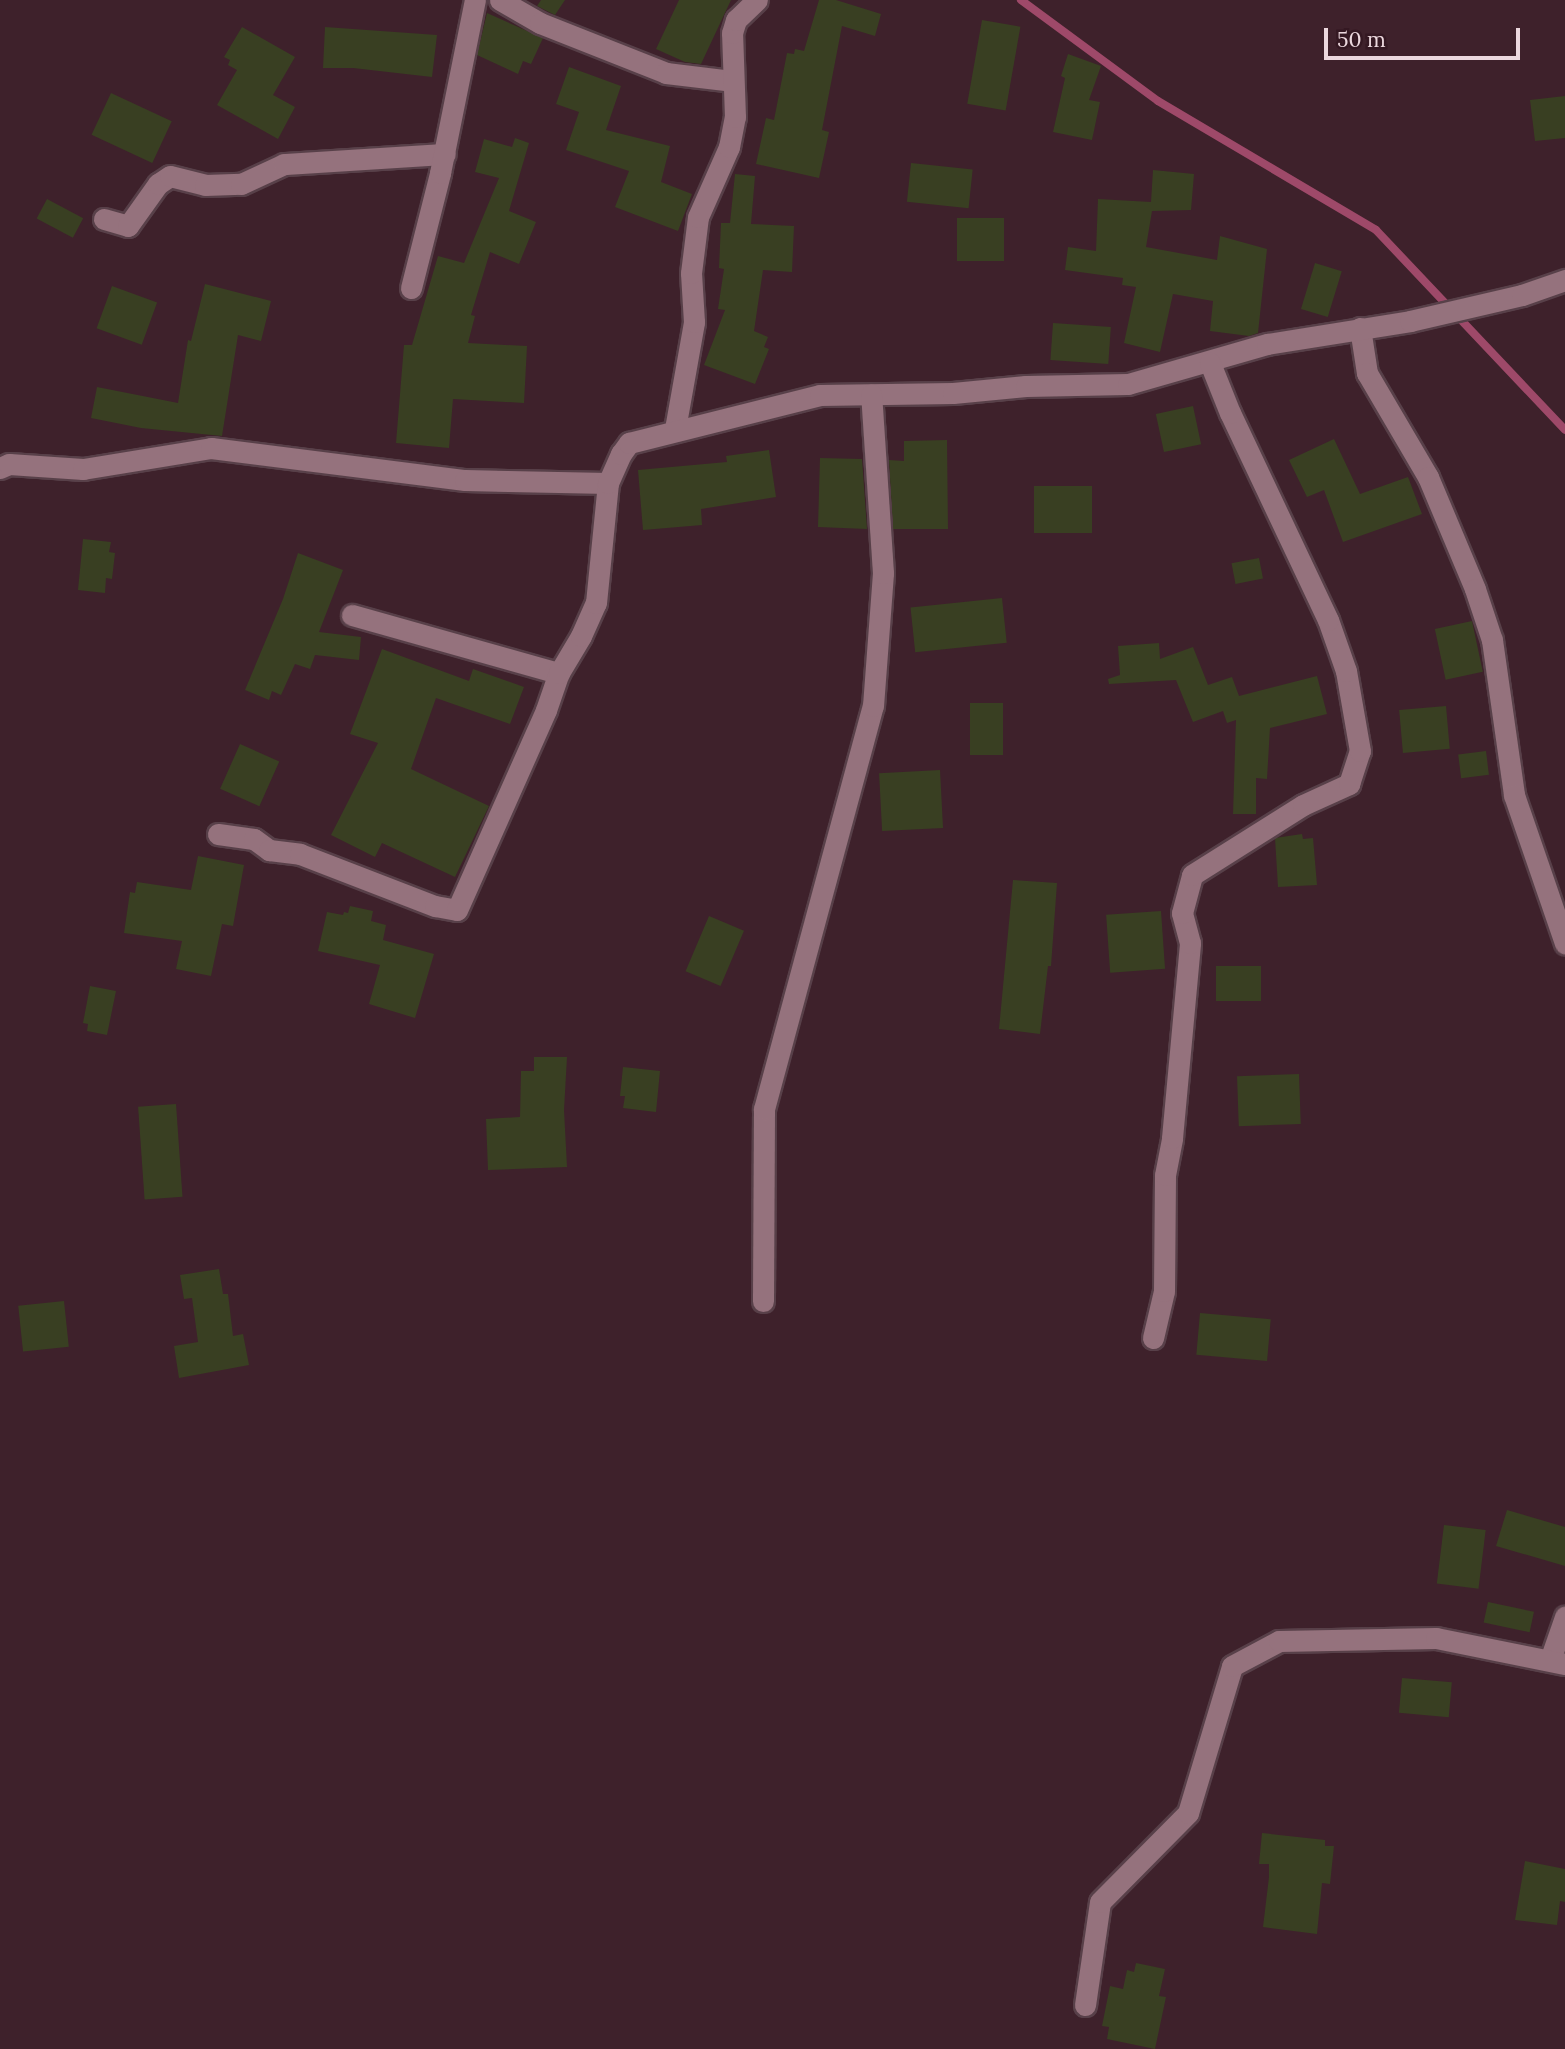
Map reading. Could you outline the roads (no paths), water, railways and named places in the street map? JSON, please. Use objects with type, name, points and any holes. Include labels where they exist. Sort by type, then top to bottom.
[{"type":"street","points":[[411,288],[444,154],[475,0]]},
{"type":"street","points":[[500,0],[540,23],[666,73],[732,81]]},
{"type":"street","points":[[675,429],[694,322],[691,273],[698,217],[729,147],[735,117],[732,33],[736,20],[757,0]]},
{"type":"street","points":[[104,219],[128,226],[158,184],[170,176],[205,185],[241,184],[284,164],[444,154]]},
{"type":"street","points":[[218,834],[254,839],[269,850],[300,854],[435,906],[457,909],[546,710],[559,673],[582,636],[596,603],[608,483],[629,443],[675,429],[820,395],[1128,384],[1267,344],[1410,321],[1522,295],[1565,281]]},
{"type":"street","points":[[1360,328],[1367,373],[1428,477],[1475,589],[1492,640],[1514,794],[1565,943]]},
{"type":"street","points":[[1153,1338],[1164,1291],[1165,1175],[1172,1138],[1191,943],[1182,913],[1192,875],[1303,804],[1349,784],[1360,751],[1346,671],[1328,620],[1230,412],[1210,362]]},
{"type":"street","points":[[763,1301],[764,1109],[873,706],[883,573],[871,394]]},
{"type":"street","points":[[0,468],[9,464],[83,468],[211,448],[465,480],[608,483]]},
{"type":"street","points":[[352,615],[559,673]]},
{"type":"street","points":[[1085,2005],[1100,1902],[1188,1813],[1232,1666],[1279,1642],[1436,1638],[1558,1662],[1565,1616]]},
{"type":"waterway","points":[[1021,0],[1158,101],[1376,230],[1565,430]]}]
